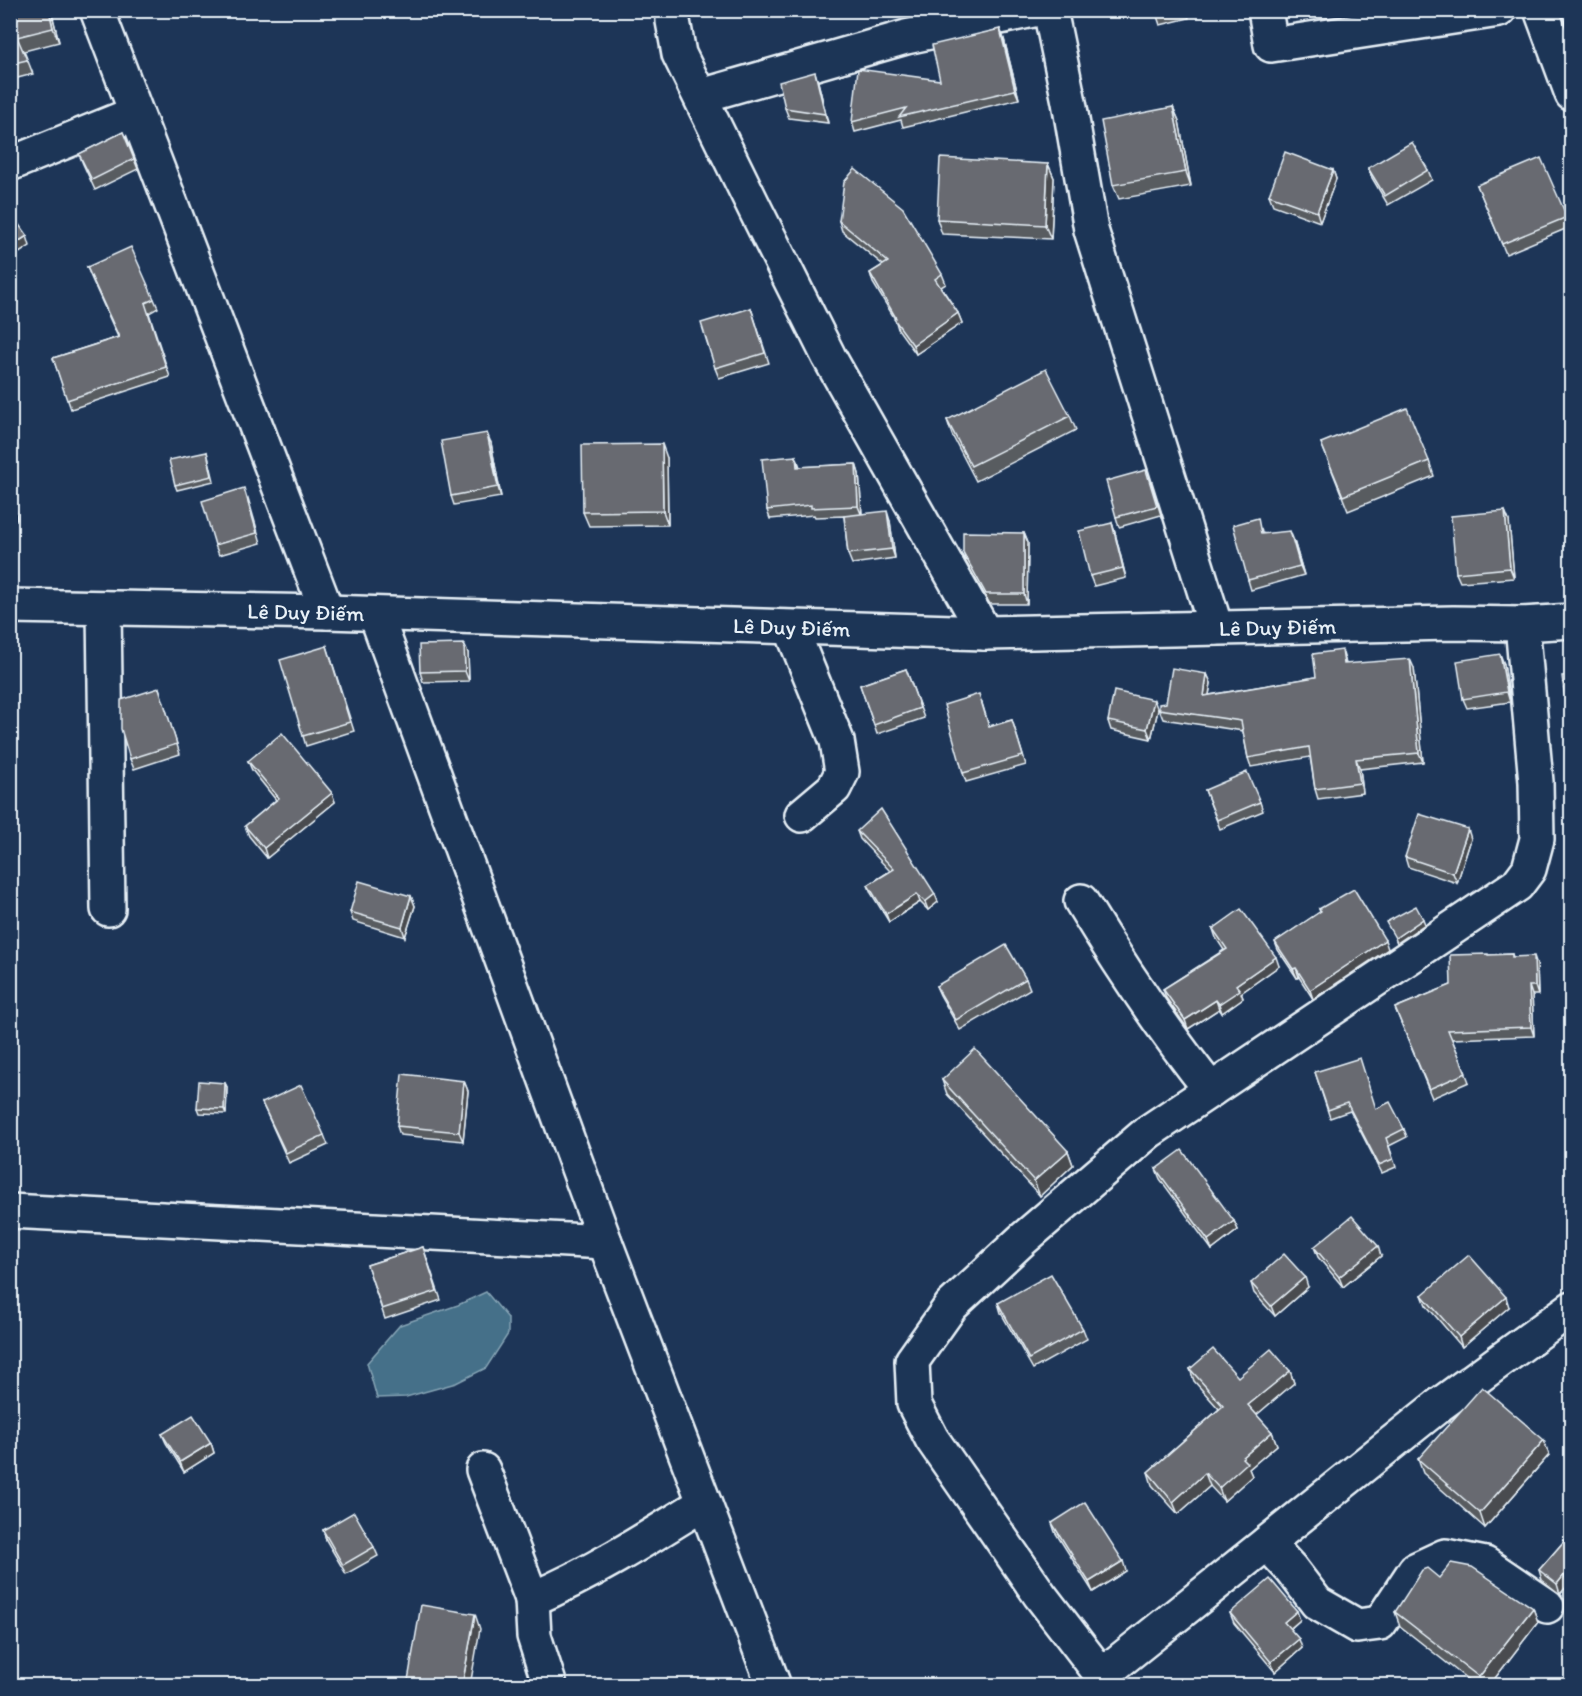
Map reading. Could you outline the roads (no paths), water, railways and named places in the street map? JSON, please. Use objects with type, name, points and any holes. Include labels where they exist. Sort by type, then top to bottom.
[{"type":"street","points":[[97,10],[327,612]]},
{"type":"street","points":[[673,10],[679,54],[829,357],[985,633]]},
{"type":"street","points":[[701,96],[906,37],[1034,10]]},
{"type":"street","points":[[1050,10],[1069,102],[1091,230],[1216,628]]},
{"type":"street","points":[[1265,10],[1271,45],[1499,10]]},
{"type":"street","points":[[1541,10],[1572,94]]},
{"type":"street","points":[[10,164],[136,112]]},
{"type":"street","name":"Lê Duy Điếm","points":[[10,606],[327,612],[985,633],[1453,623],[1522,624],[1572,621]]},
{"type":"street","points":[[104,608],[108,909]]},
{"type":"street","points":[[376,615],[605,1242],[774,1686]]},
{"type":"street","points":[[1522,624],[1536,782],[1537,839],[1529,869],[1517,885],[1148,1132],[1014,1247],[951,1306],[912,1361],[914,1404],[932,1439],[1040,1595],[1106,1680],[1267,1544],[1438,1406],[1572,1308]]},
{"type":"street","points":[[791,628],[837,741],[842,772],[834,788],[802,815]]},
{"type":"street","points":[[1081,901],[1115,957],[1174,1043],[1211,1090]]},
{"type":"street","points":[[10,1211],[605,1242]]},
{"type":"street","points":[[483,1470],[532,1599],[534,1636],[550,1686]]},
{"type":"street","points":[[532,1599],[556,1589],[633,1548],[704,1503]]},
{"type":"street","points":[[1267,1544],[1291,1569],[1317,1603],[1357,1626],[1380,1623],[1415,1570],[1445,1556],[1485,1564],[1547,1606]]},
{"type":"water","points":[[486,1292],[508,1318],[508,1334],[486,1368],[456,1383],[406,1397],[377,1398],[367,1363],[400,1325],[458,1305]]}]
